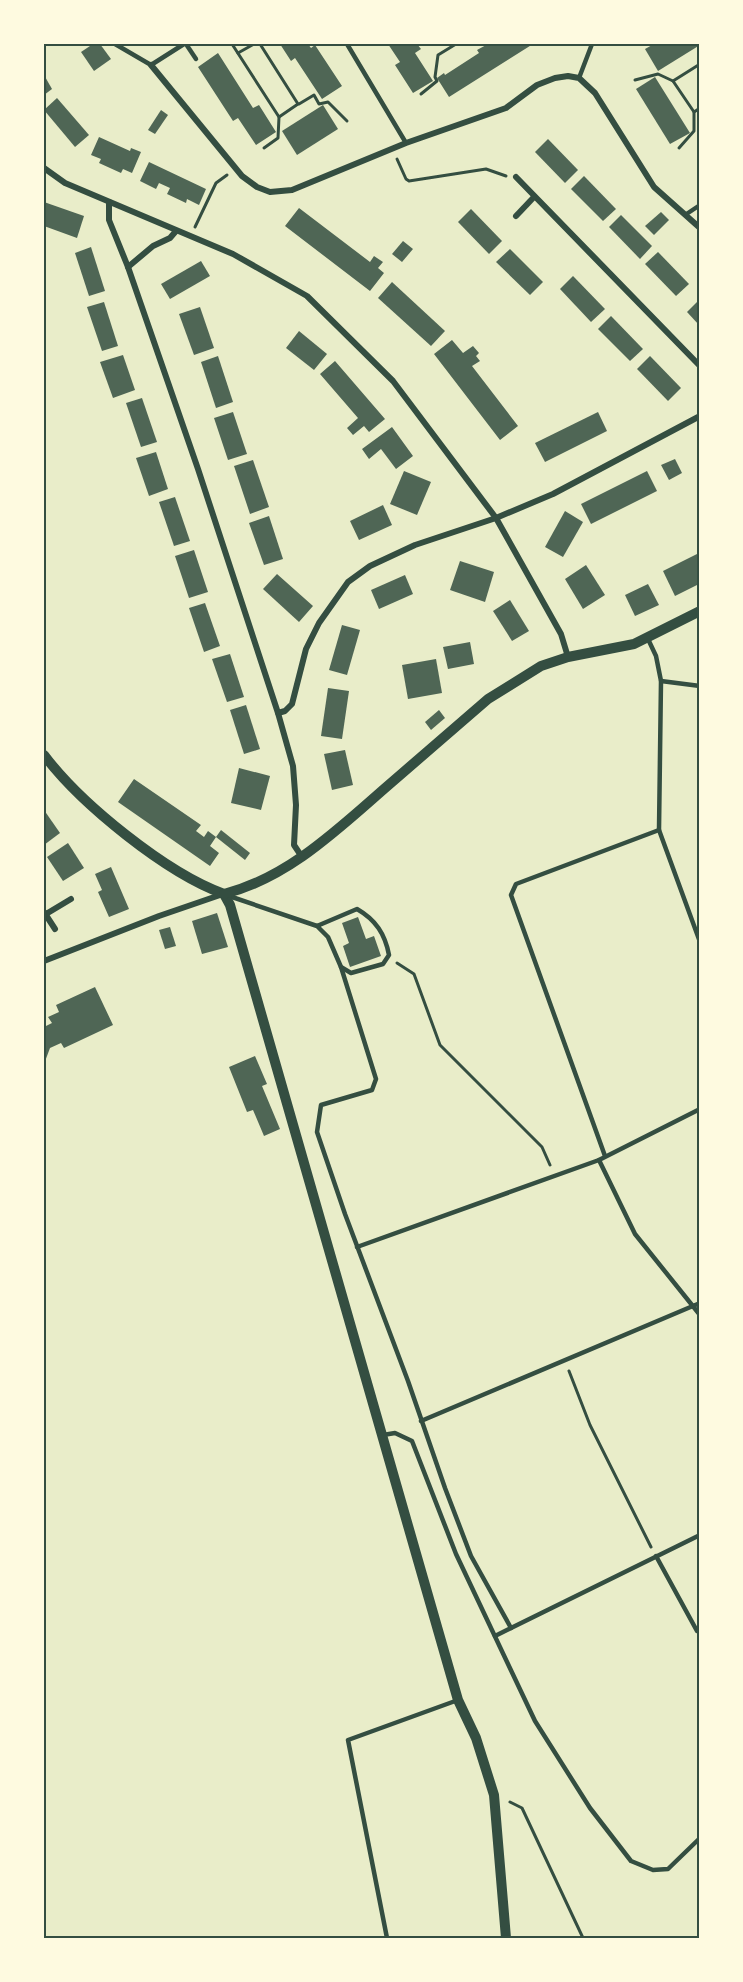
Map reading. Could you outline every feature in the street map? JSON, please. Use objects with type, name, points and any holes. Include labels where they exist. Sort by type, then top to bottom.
[{"type":"street","points":[[151,65],[242,176],[257,187],[270,192],[292,190],[406,143],[506,108],[537,85],[555,78],[567,76],[579,78],[595,93],[654,187],[699,228]]},
{"type":"street","points":[[44,168],[65,183],[233,254],[307,296],[393,381],[496,518],[561,634],[568,657]]},
{"type":"street","points":[[516,177],[699,366]]},
{"type":"street","points":[[516,216],[534,197]]},
{"type":"street","points":[[109,202],[110,220],[198,470],[278,714],[293,766],[297,805],[294,844],[302,857]]},
{"type":"street","points":[[128,267],[153,246],[170,238],[176,231]]},
{"type":"street","points":[[278,714],[292,705],[306,649],[319,623],[348,582],[370,566],[415,545],[496,518],[554,494],[699,416]]},
{"type":"street","points":[[44,961],[159,916],[240,890],[262,880],[302,857],[331,835],[488,699],[540,666],[568,657],[634,644],[699,611]]},
{"type":"street","points":[[44,755],[80,795],[115,826],[203,886],[224,894],[230,905],[458,1700],[476,1738],[494,1795],[506,1938]]},
{"type":"street","points":[[55,929],[45,912],[71,899]]},
{"type":"lane","points":[[115,44],[151,65],[185,44],[196,59]]},
{"type":"lane","points":[[347,44],[406,143]]},
{"type":"lane","points":[[579,78],[592,44]]},
{"type":"lane","points":[[685,215],[699,205]]},
{"type":"lane","points":[[647,638],[656,656],[661,681],[659,830],[699,942]]},
{"type":"lane","points":[[661,681],[699,686]]},
{"type":"lane","points":[[606,1156],[511,895],[516,884],[659,830]]},
{"type":"lane","points":[[224,894],[317,926],[328,937],[341,968],[376,1079],[372,1090],[321,1105],[317,1132],[471,1556],[511,1628]]},
{"type":"lane","points":[[317,926],[357,909],[366,914],[380,928],[386,940],[389,955],[382,964],[351,973],[341,968]]},
{"type":"lane","points":[[357,1247],[599,1160],[699,1108]]},
{"type":"lane","points":[[599,1160],[635,1234],[699,1316]]},
{"type":"lane","points":[[422,1421],[699,1303]]},
{"type":"lane","points":[[381,1435],[395,1432],[412,1441],[456,1554],[535,1721],[590,1809],[631,1862],[653,1870],[668,1869],[699,1838]]},
{"type":"lane","points":[[495,1636],[699,1535]]},
{"type":"lane","points":[[656,1556],[697,1631]]},
{"type":"lane","points":[[387,1938],[348,1740],[458,1700]]},
{"type":"path","points":[[232,44],[279,117],[278,138],[264,148]]},
{"type":"path","points":[[238,53],[254,44]]},
{"type":"path","points":[[260,44],[298,104]]},
{"type":"path","points":[[421,94],[437,81],[435,77],[438,55],[456,44]]},
{"type":"path","points":[[673,81],[699,64]]},
{"type":"path","points":[[635,80],[658,74],[673,81],[694,112],[694,131],[679,148]]},
{"type":"path","points":[[279,117],[314,95],[319,104],[328,102],[347,121]]},
{"type":"path","points":[[694,112],[699,108]]},
{"type":"path","points":[[393,148],[406,179],[409,181],[486,169],[500,175],[516,177]]},
{"type":"path","points":[[191,237],[216,183],[228,174]]},
{"type":"path","points":[[386,959],[405,966],[414,974],[440,1045],[542,1147],[555,1175]]},
{"type":"path","points":[[565,1360],[590,1425],[656,1556]]},
{"type":"path","points":[[494,1795],[522,1808],[583,1938]]},
{"type":"building","points":[[93,44],[100,44],[111,59],[94,71],[81,52]]},
{"type":"building","points":[[280,44],[308,44],[311,48],[315,45],[342,86],[322,99],[295,58],[291,61]]},
{"type":"building","points":[[388,44],[417,44],[421,49],[415,53],[433,81],[413,93],[395,65],[400,62]]},
{"type":"building","points":[[488,44],[533,44],[449,97],[437,78],[479,53],[477,50]]},
{"type":"building","points":[[654,44],[700,45],[658,71],[645,49]]},
{"type":"building","points":[[218,53],[253,108],[259,105],[276,132],[256,145],[238,118],[233,121],[198,67]]},
{"type":"building","points":[[44,75],[52,89],[44,95]]},
{"type":"building","points":[[655,77],[690,133],[670,144],[636,89]]},
{"type":"building","points":[[57,98],[89,135],[75,147],[44,110]]},
{"type":"building","points":[[323,105],[338,129],[297,155],[282,131]]},
{"type":"building","points":[[161,110],[168,115],[155,134],[148,130]]},
{"type":"building","points":[[99,137],[130,151],[131,148],[141,152],[132,173],[123,169],[121,173],[99,163],[101,159],[91,155]]},
{"type":"building","points":[[548,139],[578,170],[565,183],[535,152]]},
{"type":"building","points":[[149,162],[206,189],[199,205],[187,199],[186,203],[167,194],[170,188],[159,183],[156,189],[140,181]]},
{"type":"building","points":[[584,176],[616,209],[603,221],[571,189]]},
{"type":"building","points":[[44,202],[84,216],[77,238],[44,226]]},
{"type":"building","points":[[299,208],[370,262],[374,256],[383,262],[378,268],[384,273],[370,291],[285,226]]},
{"type":"building","points":[[471,209],[502,241],[489,254],[458,222]]},
{"type":"building","points":[[661,212],[669,220],[654,235],[645,226]]},
{"type":"building","points":[[621,215],[652,246],[640,259],[609,227]]},
{"type":"building","points":[[403,241],[413,249],[402,262],[392,254]]},
{"type":"building","points":[[91,247],[105,291],[89,296],[75,253]]},
{"type":"building","points":[[510,249],[543,282],[530,295],[496,262]]},
{"type":"building","points":[[658,252],[689,284],[676,296],[645,264]]},
{"type":"building","points":[[201,261],[210,276],[170,299],[161,284]]},
{"type":"building","points":[[573,276],[605,309],[591,322],[560,289]]},
{"type":"building","points":[[392,282],[445,331],[431,346],[378,298]]},
{"type":"building","points":[[699,300],[699,325],[687,312]]},
{"type":"building","points":[[104,302],[118,346],[102,351],[87,307]]},
{"type":"building","points":[[200,307],[214,348],[194,355],[179,314]]},
{"type":"building","points":[[611,316],[643,349],[630,361],[598,329]]},
{"type":"building","points":[[299,331],[327,354],[314,370],[286,348]]},
{"type":"building","points":[[452,340],[463,353],[473,346],[479,353],[476,356],[480,361],[472,366],[518,426],[500,440],[434,354]]},
{"type":"building","points":[[123,355],[135,390],[113,398],[100,362]]},
{"type":"building","points":[[218,356],[233,402],[216,408],[201,362]]},
{"type":"building","points":[[650,356],[681,388],[668,401],[637,369]]},
{"type":"building","points":[[335,361],[385,419],[369,432],[364,426],[353,435],[347,428],[358,418],[320,374]]},
{"type":"building","points":[[142,398],[157,442],[141,447],[126,403]]},
{"type":"building","points":[[233,412],[247,454],[228,460],[214,418]]},
{"type":"building","points":[[598,412],[607,431],[545,462],[535,443]]},
{"type":"building","points":[[392,427],[413,456],[396,469],[381,449],[369,459],[362,449]]},
{"type":"building","points":[[156,452],[168,489],[149,496],[136,458]]},
{"type":"building","points":[[675,459],[682,473],[669,480],[661,465]]},
{"type":"building","points":[[253,460],[269,507],[250,514],[234,466]]},
{"type":"building","points":[[404,471],[431,482],[417,515],[390,504]]},
{"type":"building","points":[[647,471],[657,491],[591,524],[581,504]]},
{"type":"building","points":[[175,497],[190,541],[174,546],[159,502]]},
{"type":"building","points":[[383,505],[392,525],[359,540],[350,521]]},
{"type":"building","points":[[565,511],[583,522],[563,557],[545,547]]},
{"type":"building","points":[[269,516],[283,559],[264,565],[249,523]]},
{"type":"building","points":[[194,550],[208,592],[189,598],[175,556]]},
{"type":"building","points":[[699,553],[699,584],[675,596],[663,571]]},
{"type":"building","points":[[460,561],[494,572],[485,602],[450,590]]},
{"type":"building","points":[[586,565],[605,595],[583,609],[565,579]]},
{"type":"building","points":[[277,574],[313,606],[299,622],[263,589]]},
{"type":"building","points":[[405,575],[413,594],[379,609],[371,590]]},
{"type":"building","points":[[648,584],[659,605],[635,616],[625,595]]},
{"type":"building","points":[[510,600],[529,631],[512,641],[493,611]]},
{"type":"building","points":[[205,603],[220,646],[204,652],[189,608]]},
{"type":"building","points":[[342,625],[360,630],[347,675],[329,670]]},
{"type":"building","points":[[470,642],[474,664],[448,669],[443,647]]},
{"type":"building","points":[[230,654],[244,697],[227,702],[212,659]]},
{"type":"building","points":[[436,659],[442,693],[408,699],[402,665]]},
{"type":"building","points":[[328,688],[349,691],[342,739],[321,736]]},
{"type":"building","points":[[246,705],[260,749],[244,754],[230,710]]},
{"type":"building","points":[[439,710],[445,718],[431,730],[425,722]]},
{"type":"building","points":[[345,750],[353,785],[332,790],[324,754]]},
{"type":"building","points":[[239,768],[270,776],[261,810],[231,803]]},
{"type":"building","points":[[134,779],[201,825],[196,831],[204,837],[208,831],[216,837],[210,846],[219,853],[210,866],[118,802]]},
{"type":"building","points":[[44,810],[60,833],[44,845]]},
{"type":"building","points":[[221,830],[250,853],[245,860],[216,837]]},
{"type":"building","points":[[68,843],[84,868],[63,881],[47,857]]},
{"type":"building","points":[[111,867],[129,909],[109,917],[98,892],[102,890],[95,874]]},
{"type":"building","points":[[217,913],[228,947],[202,954],[192,921]]},
{"type":"building","points":[[358,917],[366,939],[374,936],[381,956],[350,967],[343,946],[349,943],[342,923]]},
{"type":"building","points":[[170,927],[176,946],[165,949],[159,930]]},
{"type":"building","points":[[95,987],[113,1025],[64,1048],[61,1043],[50,1048],[44,1064],[44,1027],[52,1023],[48,1017],[59,1012],[56,1005]]},
{"type":"building","points":[[255,1056],[267,1084],[262,1086],[280,1129],[264,1136],[253,1110],[247,1112],[229,1067]]}]
